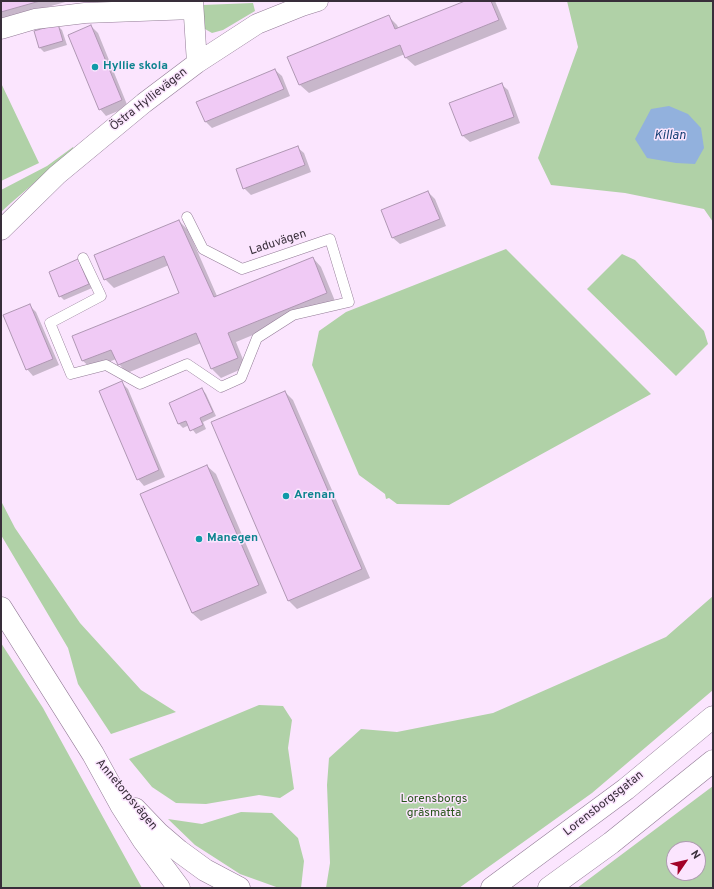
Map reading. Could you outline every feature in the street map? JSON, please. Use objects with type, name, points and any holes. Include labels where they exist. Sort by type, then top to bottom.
[{"type":"main road","name":"Annetorpsvägen","points":[[1,608],[93,754],[117,799],[140,835],[179,888]]},
{"type":"main road","name":"Lorensborgsgatan","points":[[492,888],[626,788],[713,717]]},
{"type":"main road","name":"Annetorpsvägen","points":[[93,754],[136,809],[158,833],[204,870],[240,888]]},
{"type":"main road","points":[[549,888],[611,843],[713,761]]},
{"type":"street","name":"Östra Hyllievägen","points":[[1,230],[57,175],[144,103],[197,63],[257,24],[318,1]]},
{"type":"street","points":[[1,29],[35,19],[85,13],[193,5],[197,63]]},
{"type":"lane","name":"Laduvägen","points":[[83,258],[101,296],[50,323],[71,374],[106,365],[140,384],[187,364],[221,387],[241,378],[257,338],[293,315],[349,302],[330,239],[242,269],[203,249],[187,217]]},
{"type":"green space","name":"Killan","points":[[567,1],[713,1],[713,222],[704,209],[625,193],[551,185],[538,158],[578,47]]},
{"type":"green space","points":[[253,3],[255,11],[223,30],[212,33],[205,29],[202,21],[202,5]]},
{"type":"green space","points":[[1,83],[39,163],[1,181]]},
{"type":"green space","points":[[73,147],[74,149],[1,212],[1,190],[47,166]]},
{"type":"green space","points":[[506,249],[651,394],[449,505],[397,504],[389,498],[386,499],[385,494],[359,475],[312,365],[319,331],[346,312]]},
{"type":"green space","points":[[622,254],[635,260],[704,331],[708,344],[676,376],[587,289]]},
{"type":"green space","points":[[1,501],[15,528],[80,623],[141,690],[176,712],[111,734],[78,684],[68,648],[1,535]]},
{"type":"green space","name":"Lorensborgs gräsmatta","points":[[713,596],[713,690],[592,793],[459,888],[326,888],[330,863],[327,785],[329,758],[361,729],[397,732],[493,713],[666,637]]},
{"type":"green space","points":[[1,643],[43,708],[142,888],[1,888]]},
{"type":"green space","points":[[259,705],[283,706],[292,720],[288,748],[294,789],[280,798],[259,795],[206,804],[176,803],[152,787],[129,759]]},
{"type":"green space","points":[[713,786],[713,888],[577,888]]},
{"type":"green space","points":[[241,812],[272,813],[298,838],[304,861],[301,888],[279,888],[240,874],[195,845],[168,819],[202,824]]},
{"type":"water","name":"Killan","points":[[669,106],[688,114],[701,128],[704,148],[695,164],[676,163],[647,158],[635,139],[651,109]]},
{"type":"building","points":[[1,1],[40,1],[1,12]]},
{"type":"building","points":[[465,1],[491,1],[499,20],[405,58],[400,45],[299,85],[287,57],[389,15],[395,29]]},
{"type":"building","points":[[58,24],[63,41],[39,48],[34,31]]},
{"type":"building","name":"Hyllie skola","points":[[91,25],[122,100],[99,110],[68,35]]},
{"type":"building","points":[[275,69],[284,89],[205,122],[196,102]]},
{"type":"building","points":[[502,83],[514,117],[462,136],[449,103]]},
{"type":"building","points":[[298,146],[305,165],[243,189],[236,169]]},
{"type":"building","points":[[428,191],[440,219],[392,238],[381,210]]},
{"type":"building","points":[[179,220],[214,297],[313,257],[327,293],[228,333],[238,358],[211,369],[196,333],[118,365],[111,350],[82,361],[72,336],[179,293],[164,256],[104,280],[94,255]]},
{"type":"building","points":[[78,259],[89,284],[59,297],[49,272]]},
{"type":"building","points":[[30,304],[53,359],[26,370],[3,315]]},
{"type":"building","points":[[122,381],[159,470],[137,480],[99,391]]},
{"type":"building","points":[[202,388],[213,412],[200,418],[203,425],[190,431],[186,421],[178,424],[169,403]]},
{"type":"building","name":"Arenan","points":[[285,391],[362,569],[288,601],[211,422]]},
{"type":"building","name":"Manegen","points":[[207,465],[259,585],[192,613],[140,494]]},
{"type":"place","name":"Hyllie skola","points":[[95,67]]},
{"type":"place","name":"Arenan","points":[[286,496]]},
{"type":"place","name":"Manegen","points":[[199,539]]}]
